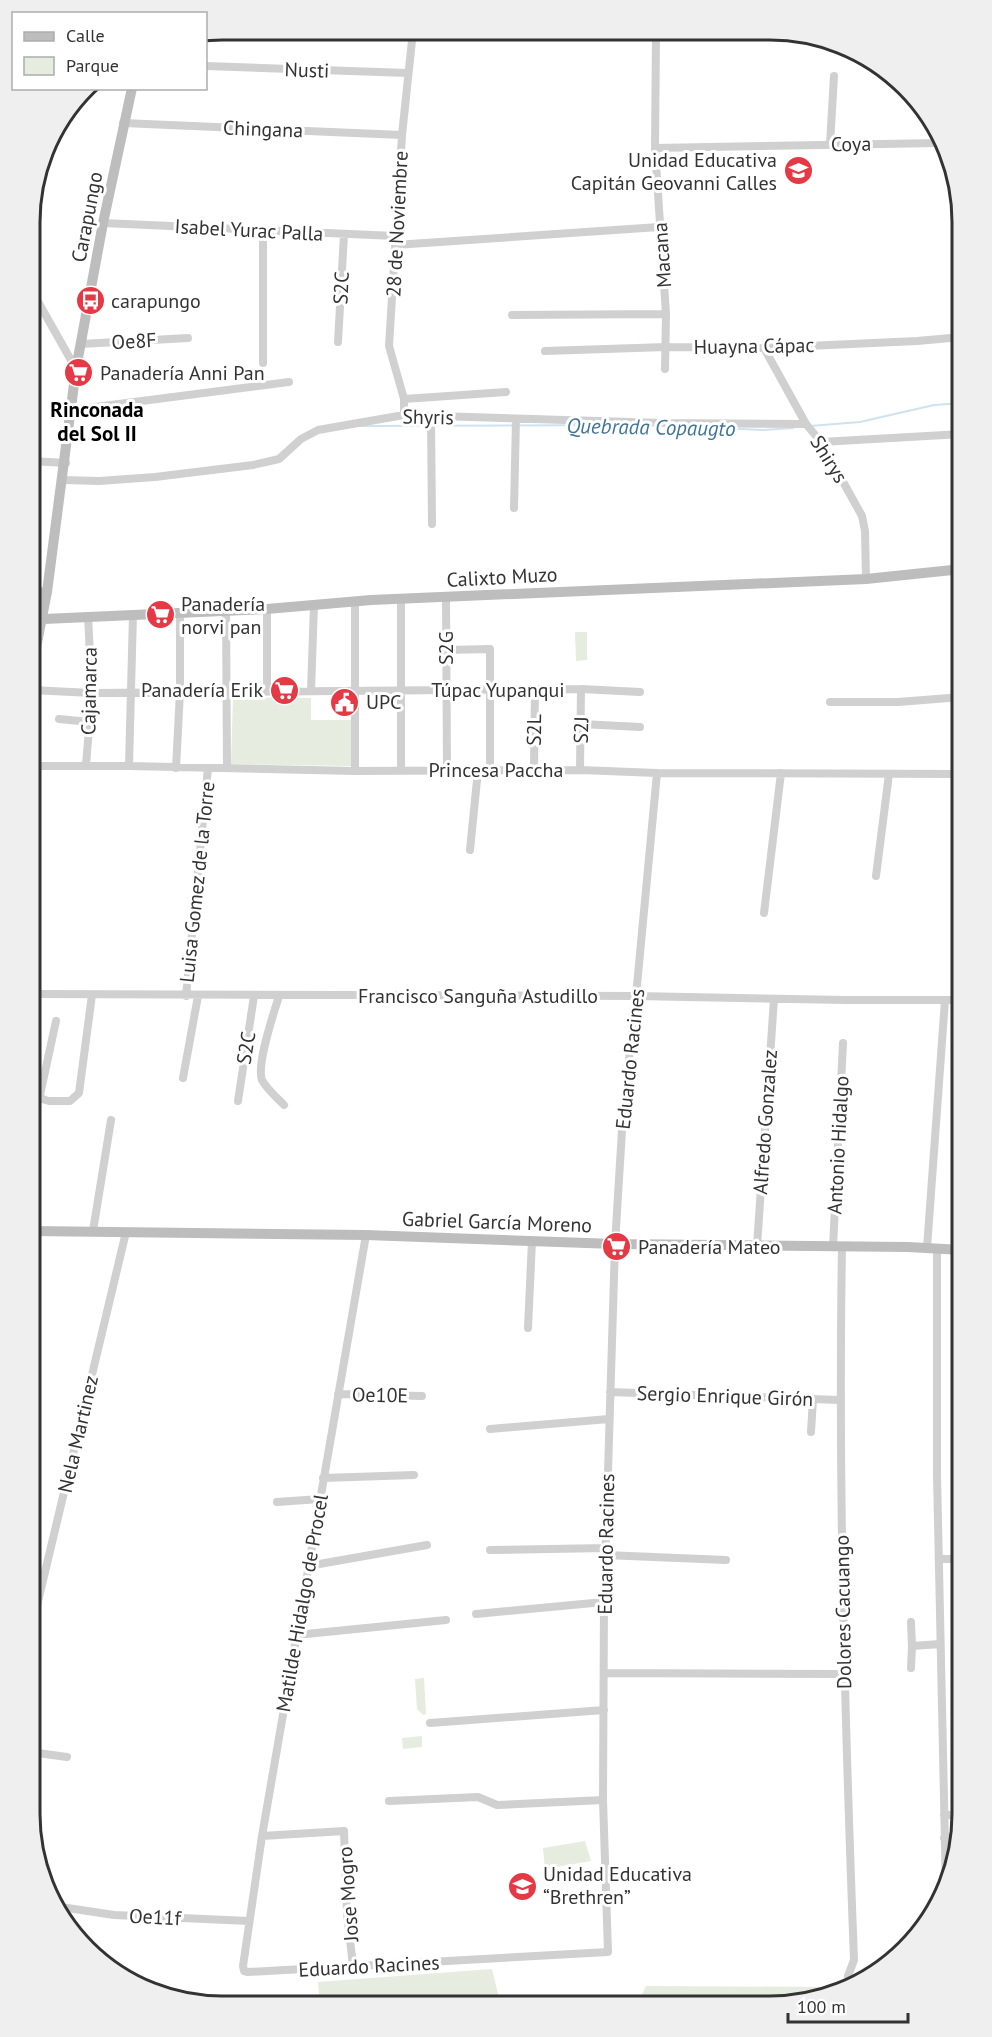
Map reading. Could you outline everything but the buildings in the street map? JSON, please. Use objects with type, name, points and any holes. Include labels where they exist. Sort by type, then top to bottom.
[{"type":"street","name":"28 de Noviembre","points":[[404,415],[404,399],[389,346],[402,135],[412,41]]},
{"type":"street","name":"Macana","points":[[656,41],[655,148],[666,314],[665,369]]},
{"type":"street","name":"Nusti","points":[[207,66],[408,74]]},
{"type":"street","points":[[830,144],[834,75]]},
{"type":"street","name":"Carapungo","points":[[41,631],[66,463],[76,369],[103,223],[131,90]]},
{"type":"street","name":"Chingana","points":[[123,123],[402,135]]},
{"type":"street","name":"Coya","points":[[655,148],[933,142]]},
{"type":"street","name":"Isabel Yurac Palla","points":[[103,223],[344,234],[395,241],[659,226]]},
{"type":"street","points":[[263,231],[263,363]]},
{"type":"street","name":"S2C","points":[[338,342],[344,234]]},
{"type":"street","points":[[41,304],[76,369]]},
{"type":"street","points":[[512,315],[666,314]]},
{"type":"street","name":"Oe8F","points":[[81,344],[188,338]]},
{"type":"street","name":"Huayna Cápac","points":[[545,351],[666,347],[764,348],[952,338]]},
{"type":"street","name":"Shirys","points":[[764,348],[806,424],[821,442],[862,516],[865,531],[866,579]]},
{"type":"street","points":[[72,410],[289,382]]},
{"type":"street","points":[[404,399],[506,392]]},
{"type":"street","name":"Shyris","points":[[63,480],[99,481],[154,477],[253,465],[279,459],[301,439],[318,430],[404,415],[663,423],[806,424]]},
{"type":"street","points":[[431,417],[432,524]]},
{"type":"street","points":[[514,508],[516,419]]},
{"type":"street","points":[[821,442],[952,435]]},
{"type":"street","points":[[41,462],[66,463]]},
{"type":"street","name":"Calixto Muzo","points":[[44,619],[267,609],[446,597],[866,579],[952,571]]},
{"type":"street","points":[[41,592],[48,592]]},
{"type":"street","name":"S2G","points":[[446,597],[447,771]]},
{"type":"street","points":[[400,600],[401,770]]},
{"type":"street","points":[[355,602],[355,771]]},
{"type":"street","points":[[311,691],[314,605]]},
{"type":"street","points":[[267,609],[267,691]]},
{"type":"street","points":[[226,610],[227,768]]},
{"type":"street","points":[[176,768],[180,692],[180,612]]},
{"type":"street","points":[[129,766],[133,614]]},
{"type":"street","name":"Cajamarca","points":[[86,765],[92,693],[88,616]]},
{"type":"street","points":[[446,650],[490,649],[490,770]]},
{"type":"street","name":"S2L","points":[[534,771],[535,689]]},
{"type":"street","name":"Túpac Yupanqui","points":[[41,690],[92,693],[581,689],[640,692]]},
{"type":"street","name":"S2J","points":[[580,770],[581,689]]},
{"type":"street","points":[[830,702],[898,702],[952,698]]},
{"type":"street","points":[[59,719],[90,722]]},
{"type":"street","points":[[581,724],[640,727]]},
{"type":"street","name":"Princesa Paccha","points":[[41,766],[355,771],[580,770],[657,773],[952,774]]},
{"type":"street","name":"Luisa Gomez de la Torre","points":[[186,996],[208,768]]},
{"type":"street","points":[[470,850],[478,770]]},
{"type":"street","name":"Eduardo Racines","points":[[244,1971],[608,1952],[603,1800],[604,1602],[615,1244],[623,1114],[657,773]]},
{"type":"street","points":[[764,913],[781,773]]},
{"type":"street","points":[[876,876],[889,774]]},
{"type":"street","name":"Francisco Sanguña Astudillo","points":[[41,994],[636,996],[952,1000]]},
{"type":"street","points":[[41,1097],[49,1101],[70,1101],[79,1093],[92,995]]},
{"type":"street","points":[[183,1078],[198,996]]},
{"type":"street","name":"S2C","points":[[238,1101],[254,996]]},
{"type":"street","points":[[279,996],[265,1043],[261,1074],[263,1081],[284,1105]]},
{"type":"street","name":"Alfredo Gonzalez","points":[[757,1246],[774,999]]},
{"type":"street","points":[[945,1000],[932,1249],[945,1861]]},
{"type":"street","points":[[41,1090],[56,1021]]},
{"type":"street","name":"Antonio Hidalgo","points":[[838,1247],[843,1044]]},
{"type":"street","points":[[93,1231],[111,1120]]},
{"type":"street","name":"Gabriel García Moreno","points":[[41,1231],[366,1235],[615,1244],[951,1250]]},
{"type":"street","name":"Nela Martinez","points":[[41,1589],[126,1232]]},
{"type":"street","name":"Matilde Hidalgo de Procel","points":[[244,1971],[262,1836],[366,1235]]},
{"type":"street","points":[[528,1328],[532,1241]]},
{"type":"street","name":"Dolores Cacuango","points":[[838,1247],[844,1674],[854,1960],[848,1976]]},
{"type":"street","name":"Sergio Enrique Girón","points":[[610,1392],[839,1400]]},
{"type":"street","name":"Oe10E","points":[[338,1394],[422,1396]]},
{"type":"street","points":[[811,1432],[813,1399]]},
{"type":"street","points":[[490,1429],[609,1419]]},
{"type":"street","points":[[323,1478],[414,1474]]},
{"type":"street","points":[[277,1502],[320,1498]]},
{"type":"street","points":[[308,1566],[427,1545]]},
{"type":"street","points":[[490,1550],[606,1551],[726,1560]]},
{"type":"street","points":[[939,1559],[951,1559]]},
{"type":"street","points":[[476,1614],[604,1602]]},
{"type":"street","points":[[296,1635],[446,1620]]},
{"type":"street","points":[[911,1622],[911,1668]]},
{"type":"street","points":[[912,1646],[940,1644]]},
{"type":"street","points":[[604,1673],[844,1674]]},
{"type":"street","points":[[430,1723],[604,1710]]},
{"type":"street","points":[[41,1753],[68,1757]]},
{"type":"street","points":[[389,1802],[478,1797],[496,1805],[603,1800]]},
{"type":"street","points":[[944,1815],[951,1815]]},
{"type":"street","name":"Jose Mogro","points":[[262,1836],[344,1831],[347,1913],[353,1966]]},
{"type":"street","points":[[945,1838],[950,1838]]},
{"type":"street","name":"Oe11f","points":[[66,1908],[114,1915],[249,1921]]},
{"type":"green space","points":[[575,632],[587,632],[587,660],[576,661]]},
{"type":"green space","points":[[233,697],[311,698],[311,720],[352,720],[351,766],[231,764]]},
{"type":"green space","points":[[424,1678],[426,1714],[423,1715],[417,1709],[415,1679]]},
{"type":"green space","points":[[422,1736],[422,1747],[403,1749],[402,1738]]},
{"type":"green space","points":[[585,1841],[591,1861],[545,1869],[543,1848]]},
{"type":"green space","points":[[492,1969],[499,1996],[319,1996],[318,1982]]},
{"type":"green space","points":[[646,1986],[828,1987],[793,1995],[641,1996]]},
{"type":"waterway","name":"Quebrada Copaugto","points":[[810,426],[860,422],[934,405],[952,404]]},
{"type":"waterway","name":"Quebrada Copaugto","points":[[361,426],[616,425]]},
{"type":"waterway","name":"Quebrada Copaugto","points":[[694,427],[763,430],[793,428]]},
{"type":"place","name":"Unidad Educativa Capitán Geovanni Calles","points":[[798,171]]},
{"type":"place","name":"carapungo","points":[[90,301]]},
{"type":"place","name":"Panadería Anni Pan","points":[[79,373]]},
{"type":"place","name":"Panadería norvi pan","points":[[160,615]]},
{"type":"place","name":"Panadería Erik","points":[[284,690]]},
{"type":"place","name":"UPC","points":[[345,702]]},
{"type":"place","name":"Panadería Mateo","points":[[617,1247]]},
{"type":"place","name":"Unidad Educativa “Brethren”","points":[[522,1886]]},
{"type":"district","name":"Rinconada del Sol II","points":[[97,421]]}]
